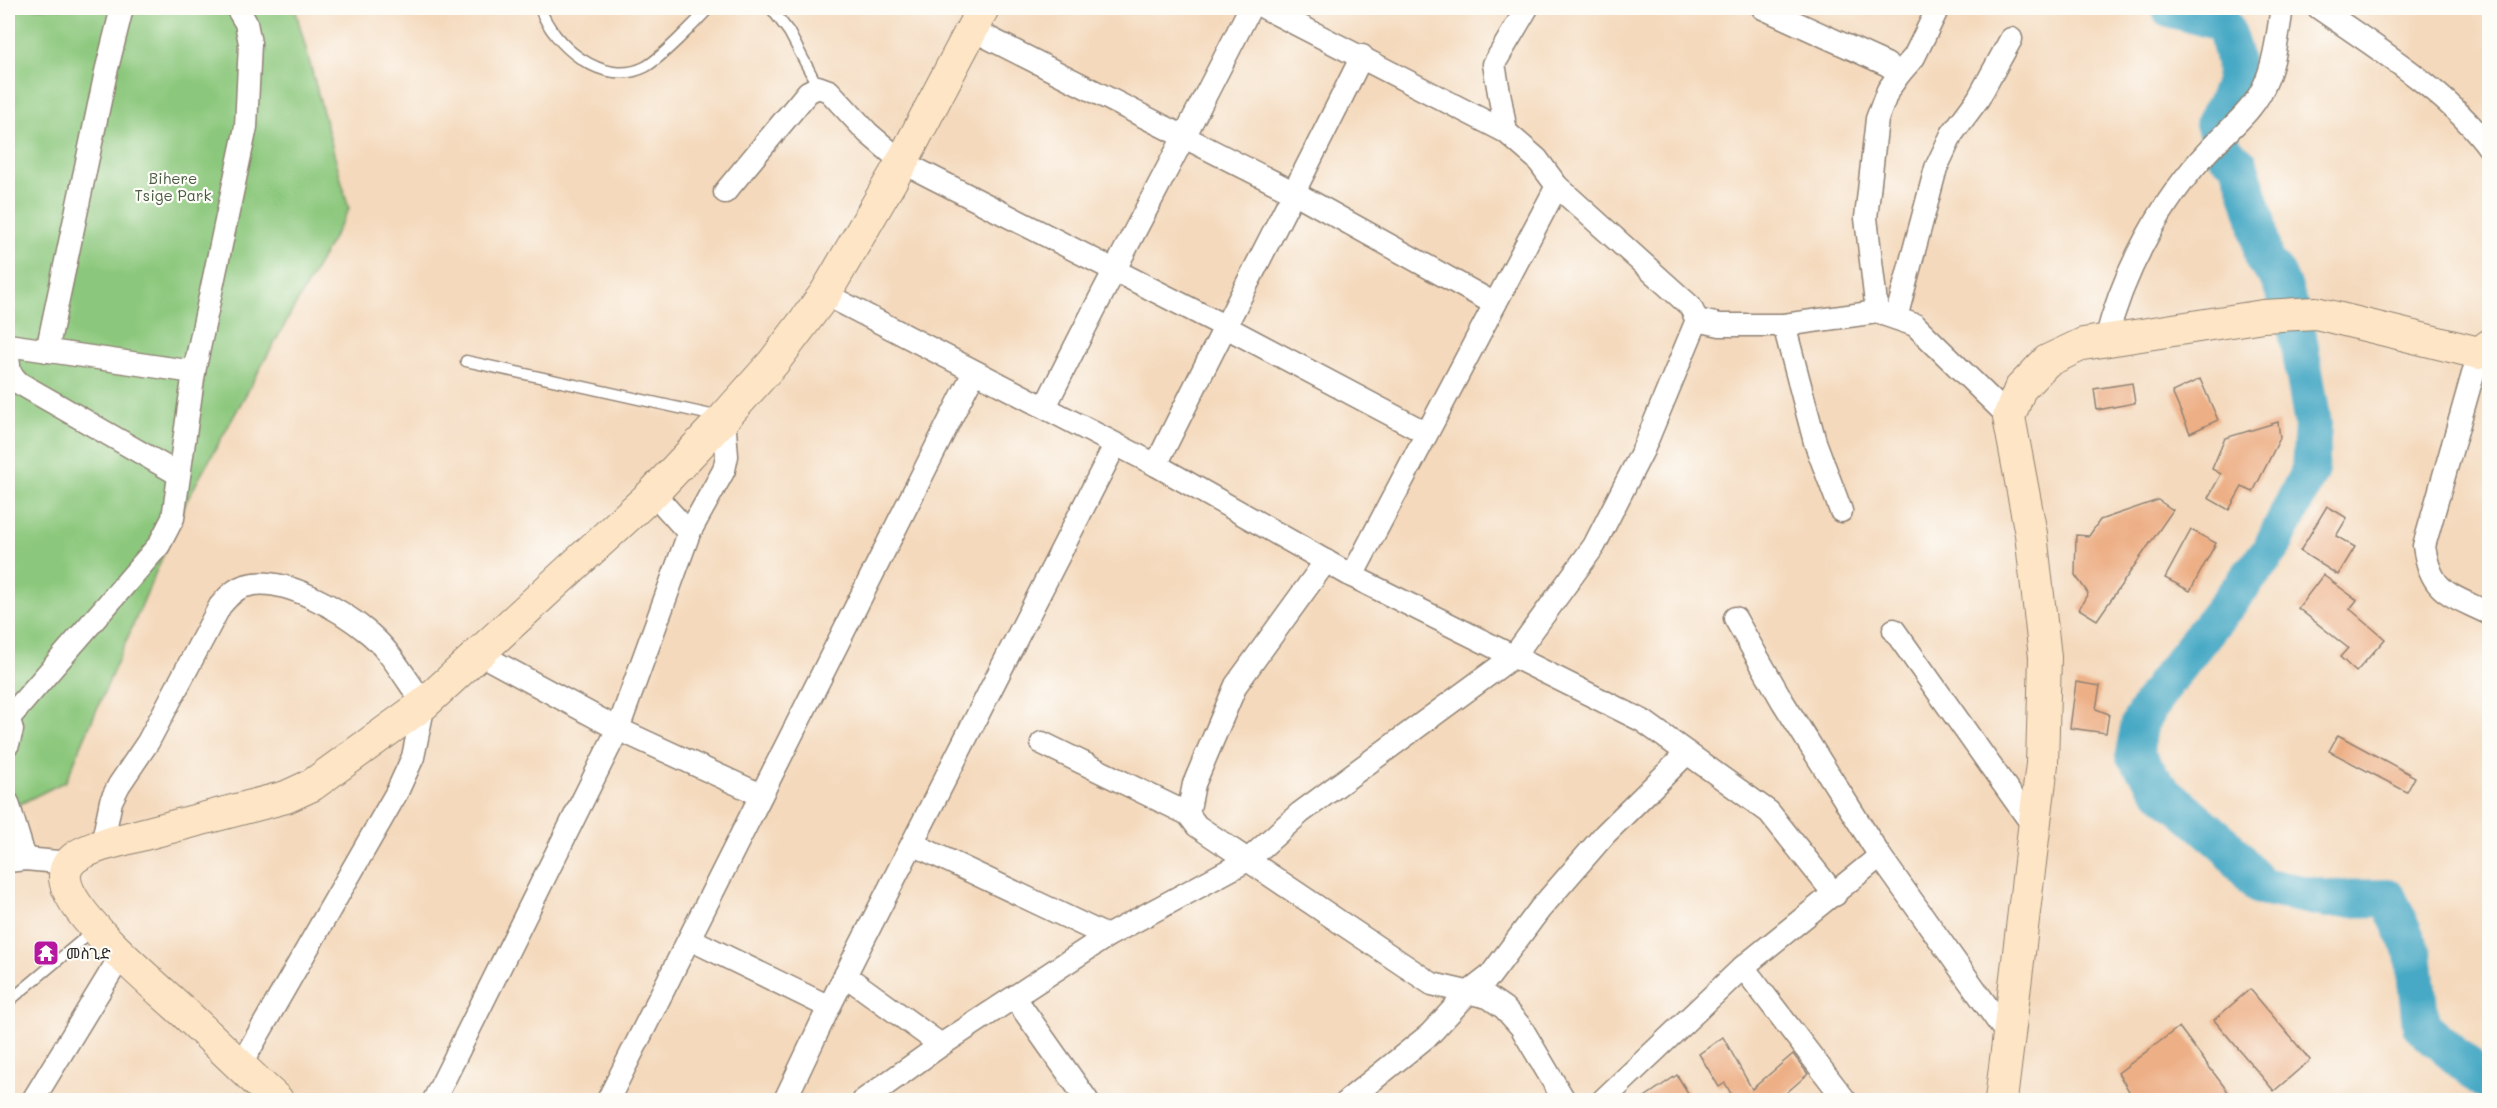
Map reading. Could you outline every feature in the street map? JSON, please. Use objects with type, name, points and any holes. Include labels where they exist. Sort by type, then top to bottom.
[{"type":"main road","points":[[276,1101],[122,954],[80,910],[68,889],[64,876],[69,863],[78,854],[102,845],[164,831],[286,797],[312,785],[424,704],[653,493],[772,363],[825,294],[902,162],[978,19]]},
{"type":"main road","points":[[2001,1101],[2042,765],[2045,657],[2031,534],[2009,417],[2020,389],[2047,362],[2083,344],[2263,316],[2316,314],[2487,347]]},
{"type":"street","points":[[47,351],[106,72],[122,8]]},
{"type":"street","points":[[8,744],[12,730],[8,717],[159,545],[173,518],[194,372],[246,127],[250,43],[246,23],[237,8]]},
{"type":"street","points":[[1045,407],[1113,269],[1186,137],[1250,8]]},
{"type":"street","points":[[864,1101],[941,1045],[1015,999],[1107,936],[1248,860],[1300,813],[1514,656],[1594,546],[1643,450],[1697,320],[1690,306],[1557,186],[1537,159],[1506,132],[1265,8]]},
{"type":"street","points":[[1506,132],[1494,64],[1527,8]]},
{"type":"street","points":[[1762,8],[1886,64],[1900,73]]},
{"type":"street","points":[[1886,315],[1866,218],[1877,119],[1888,90],[1914,57],[1938,8]]},
{"type":"street","points":[[2106,340],[2126,280],[2158,218],[2210,150],[2233,130],[2255,102],[2268,79],[2282,8]]},
{"type":"street","points":[[2319,8],[2417,78],[2479,134],[2490,149]]},
{"type":"street","points":[[978,19],[1186,137],[1295,193],[1495,304]]},
{"type":"street","points":[[1886,315],[1936,168],[1952,134],[1978,99],[2011,39]]},
{"type":"street","points":[[1156,465],[1362,56]]},
{"type":"street","points":[[725,192],[808,92],[818,87],[829,91],[868,133],[902,162],[1224,326],[1426,433]]},
{"type":"street","points":[[1352,576],[1557,186]]},
{"type":"street","points":[[825,294],[1156,465],[1352,576],[1643,721],[1769,812],[1835,895]]},
{"type":"street","points":[[1697,320],[1720,325],[1784,325],[1886,315],[1915,325],[2009,417]]},
{"type":"street","points":[[1784,325],[1815,442],[1841,511]]},
{"type":"street","points":[[8,345],[194,372]]},
{"type":"street","points":[[2487,347],[2424,546],[2428,569],[2438,587],[2490,614]]},
{"type":"street","points":[[8,357],[10,373],[19,383],[178,474]]},
{"type":"street","points":[[608,1101],[974,372]]},
{"type":"street","points":[[434,1101],[618,729],[690,533],[724,470],[727,456],[724,418]]},
{"type":"street","points":[[785,1101],[829,1007],[1115,445]]},
{"type":"street","points":[[653,493],[690,533]]},
{"type":"street","points":[[1188,814],[1194,784],[1236,685],[1326,561]]},
{"type":"street","points":[[102,845],[111,801],[119,785],[148,742],[216,612],[231,593],[244,586],[260,584],[279,587],[328,605],[371,635],[385,650],[424,704],[413,757],[397,792],[240,1066]]},
{"type":"street","points":[[1735,618],[1783,702],[1880,856],[2009,1037]]},
{"type":"street","points":[[1894,630],[2034,827]]},
{"type":"street","points":[[478,653],[618,729],[761,795]]},
{"type":"street","points":[[1042,743],[1188,814],[1197,826],[1432,984],[1488,997],[1504,1008],[1521,1027],[1564,1100]]},
{"type":"street","points":[[1348,1101],[1430,1034],[1468,993],[1490,976],[1540,909],[1605,834],[1687,753]]},
{"type":"street","points":[[8,803],[16,860],[69,863]]},
{"type":"street","points":[[913,844],[1107,936]]},
{"type":"street","points":[[1603,1101],[1743,967],[1835,895],[1880,856]]},
{"type":"street","points":[[690,939],[829,1007]]},
{"type":"street","points":[[33,1101],[122,954]]},
{"type":"street","points":[[1743,967],[1845,1101]]},
{"type":"street","points":[[846,976],[941,1045]]},
{"type":"street","points":[[1015,999],[1087,1101]]},
{"type":"lane","points":[[540,8],[552,33],[579,58],[600,69],[623,73],[645,67],[709,8]]},
{"type":"lane","points":[[771,8],[789,32],[818,87]]},
{"type":"lane","points":[[466,361],[724,418]]},
{"type":"lane","points":[[8,1002],[96,928]]},
{"type":"green space","name":"Bihere Tsige Park","points":[[8,8],[295,8],[349,209],[186,502],[66,781],[8,810]]},
{"type":"building","points":[[2200,379],[2218,420],[2190,433],[2172,392]]},
{"type":"building","points":[[2132,383],[2135,403],[2097,410],[2094,389]]},
{"type":"building","points":[[2278,422],[2280,438],[2253,492],[2242,487],[2229,510],[2208,498],[2221,474],[2212,469],[2225,438]]},
{"type":"building","points":[[2158,500],[2173,510],[2097,620],[2079,609],[2088,593],[2075,575],[2076,535],[2089,536],[2100,520]]},
{"type":"building","points":[[2327,506],[2347,518],[2336,536],[2355,547],[2338,575],[2300,551]]},
{"type":"building","points":[[2191,530],[2216,543],[2190,591],[2165,578]]},
{"type":"building","points":[[2323,575],[2357,600],[2350,609],[2385,639],[2356,672],[2340,657],[2348,648],[2298,608]]},
{"type":"building","points":[[2076,682],[2100,686],[2096,709],[2109,714],[2106,733],[2070,728]]},
{"type":"building","points":[[2338,735],[2415,777],[2407,792],[2329,751]]},
{"type":"building","points":[[2250,989],[2310,1060],[2274,1091],[2214,1020]]},
{"type":"building","points":[[2179,1027],[2235,1101],[2135,1101],[2118,1073]]},
{"type":"building","points":[[1723,1037],[1752,1089],[1793,1054],[1808,1074],[1777,1101],[1735,1101],[1725,1083],[1719,1087],[1699,1054]]},
{"type":"building","points":[[1677,1075],[1693,1101],[1639,1101]]},
{"type":"waterway","points":[[2169,8],[2223,23],[2229,38],[2235,74],[2229,97],[2214,123],[2223,150],[2239,164],[2256,218],[2264,260],[2277,275],[2295,319],[2313,424],[2310,470],[2271,549],[2163,685],[2140,722],[2134,754],[2159,788],[2226,845],[2260,886],[2327,899],[2388,898],[2413,953],[2421,1026],[2490,1085]]},
{"type":"place","name":"መስጊድ","points":[[46,953]]}]
